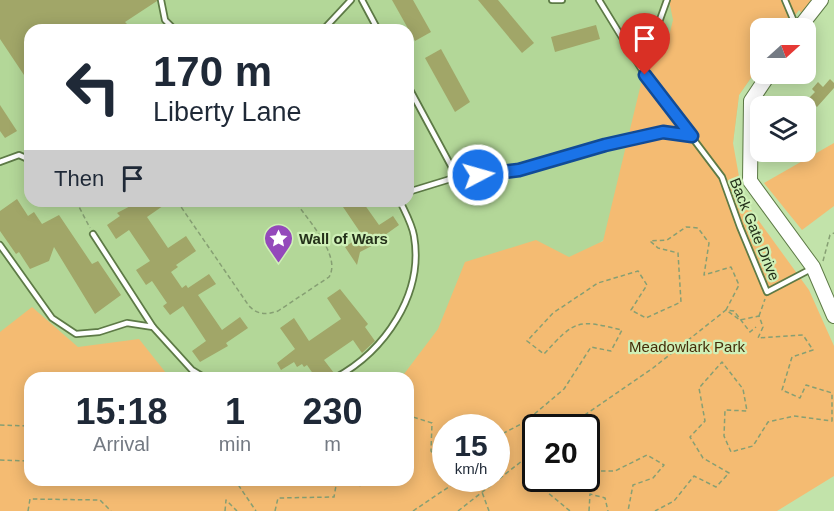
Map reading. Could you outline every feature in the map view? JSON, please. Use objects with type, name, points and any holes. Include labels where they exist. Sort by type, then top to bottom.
[{"type":"street","points":[[806,18],[820,0]]},
{"type":"street","points":[[762,84],[751,101],[750,181],[813,267],[834,316]]},
{"type":"lane","points":[[161,0],[165,20],[169,24]]},
{"type":"lane","points":[[329,24],[351,0]]},
{"type":"lane","points":[[362,0],[375,24]]},
{"type":"lane","points":[[552,0],[562,0]]},
{"type":"lane","name":"Back Gate Drive","points":[[598,0],[632,53],[722,177],[740,227],[768,292],[813,267]]},
{"type":"lane","points":[[632,53],[658,25],[667,0]]},
{"type":"lane","points":[[785,0],[793,18]]},
{"type":"lane","points":[[414,97],[457,177]]},
{"type":"lane","points":[[414,190],[457,177],[519,170],[605,145],[663,132],[692,136]]},
{"type":"lane","points":[[0,162],[19,155],[24,157]]},
{"type":"lane","points":[[344,372],[371,354],[391,330],[407,296],[416,263],[414,235],[402,207]]},
{"type":"lane","points":[[93,234],[153,327],[195,372]]},
{"type":"lane","points":[[0,245],[52,318],[76,334],[99,332],[127,323],[153,327]]},
{"type":"path","points":[[79,207],[93,234]]},
{"type":"path","points":[[181,207],[249,306],[260,314],[278,312],[321,283],[333,272],[331,253],[299,207]]},
{"type":"path","points":[[510,430],[525,422],[564,389],[591,347],[611,351],[622,330],[587,321],[567,329],[544,354],[527,341],[553,313],[598,283],[638,271],[647,285],[631,310],[646,318],[681,302],[678,253],[658,248],[650,241],[667,240],[686,227],[698,228],[709,243],[704,275],[731,267],[739,285],[726,310],[653,368],[586,414]]},
{"type":"path","points":[[813,267],[822,265],[830,235],[834,234]]},
{"type":"path","points":[[655,511],[674,501],[694,476],[716,487],[729,473],[703,458],[690,437],[705,421],[699,388],[723,362],[743,389],[747,411],[725,410],[724,436],[731,452],[753,446],[768,422],[794,416],[832,421],[832,393],[806,385],[800,398],[782,390],[792,357],[813,350],[803,335],[758,338],[763,327],[759,316],[768,292]]},
{"type":"path","points":[[726,310],[734,311],[750,332],[756,327]]},
{"type":"path","points":[[740,320],[759,316]]},
{"type":"path","points":[[414,417],[432,423],[432,452]]},
{"type":"path","points":[[0,425],[24,426]]},
{"type":"path","points":[[600,471],[615,471],[647,455],[664,465],[652,478],[633,485],[628,511]]},
{"type":"path","points":[[0,460],[24,461]]},
{"type":"path","points":[[510,470],[522,461]]},
{"type":"path","points":[[239,486],[256,511]]},
{"type":"path","points":[[275,511],[278,498],[334,497],[336,486]]},
{"type":"path","points":[[413,511],[441,492]]},
{"type":"path","points":[[458,511],[482,492],[489,511]]},
{"type":"path","points":[[546,492],[570,511]]},
{"type":"path","points":[[589,511],[590,494],[605,498],[608,511]]},
{"type":"path","points":[[28,511],[30,499],[52,499],[100,500],[111,511]]},
{"type":"path","points":[[225,511],[226,500],[237,511]]},
{"type":"shaded area","points":[[0,0],[806,0],[793,18],[750,18],[750,79],[739,95],[733,143],[458,349],[414,375],[414,372],[24,372],[24,386],[0,416]]},
{"type":"green space","name":"Meadowlark Park","points":[[669,0],[813,0],[803,15],[799,10],[793,18],[750,18],[750,79],[739,95],[733,143],[743,199],[809,290],[834,346],[834,476],[777,511],[0,511],[0,332],[32,307],[78,347],[139,339],[165,372],[24,372],[24,486],[414,486],[414,372],[406,372],[438,329],[465,262],[536,240],[569,257],[603,241],[647,59],[670,32],[673,20]]},
{"type":"green space","points":[[834,143],[834,206],[802,230],[764,183],[801,162],[816,162],[816,153]]},
{"type":"building","points":[[0,0],[157,0],[125,22],[127,24],[24,24],[24,75],[0,39]]},
{"type":"building","points":[[392,0],[413,0],[431,32],[415,41],[414,24],[405,24]]},
{"type":"building","points":[[478,0],[498,0],[534,43],[522,53]]},
{"type":"building","points":[[596,25],[600,39],[555,52],[551,37]]},
{"type":"building","points":[[441,49],[470,102],[455,112],[425,58]]},
{"type":"building","points":[[830,79],[834,83],[834,88],[817,107],[816,96],[811,96],[815,92],[812,89],[818,82],[823,87]]},
{"type":"building","points":[[0,105],[17,131],[5,138],[0,131]]},
{"type":"building","points":[[17,199],[28,216],[34,212],[42,224],[59,215],[92,264],[98,261],[121,295],[95,314],[54,247],[49,261],[30,269],[19,252],[16,254],[0,231],[0,211]]},
{"type":"building","points":[[128,207],[161,207],[147,217],[168,248],[186,236],[196,251],[176,265],[178,267],[171,272],[182,288],[186,285],[188,288],[209,274],[216,284],[198,295],[222,330],[240,317],[248,328],[226,343],[228,346],[200,362],[192,351],[206,341],[183,306],[170,315],[163,306],[167,303],[152,281],[146,285],[136,270],[150,261],[129,230],[116,239],[107,225],[120,216],[117,213]]},
{"type":"building","points":[[343,207],[366,207],[379,225],[393,216],[399,225],[385,235],[387,238],[360,252],[357,265],[345,247],[362,235]]},
{"type":"building","points":[[340,289],[368,324],[365,327],[375,341],[362,353],[353,340],[324,360],[333,372],[312,372],[307,365],[304,367],[302,364],[297,367],[294,362],[281,370],[277,363],[295,349],[280,328],[294,318],[309,341],[341,319],[327,298]]},
{"type":"place","name":"Wall of Wars","points":[[278,264]]},
{"type":"route","points":[[478,175],[519,170],[605,145],[663,132],[692,136],[645,75]]}]
